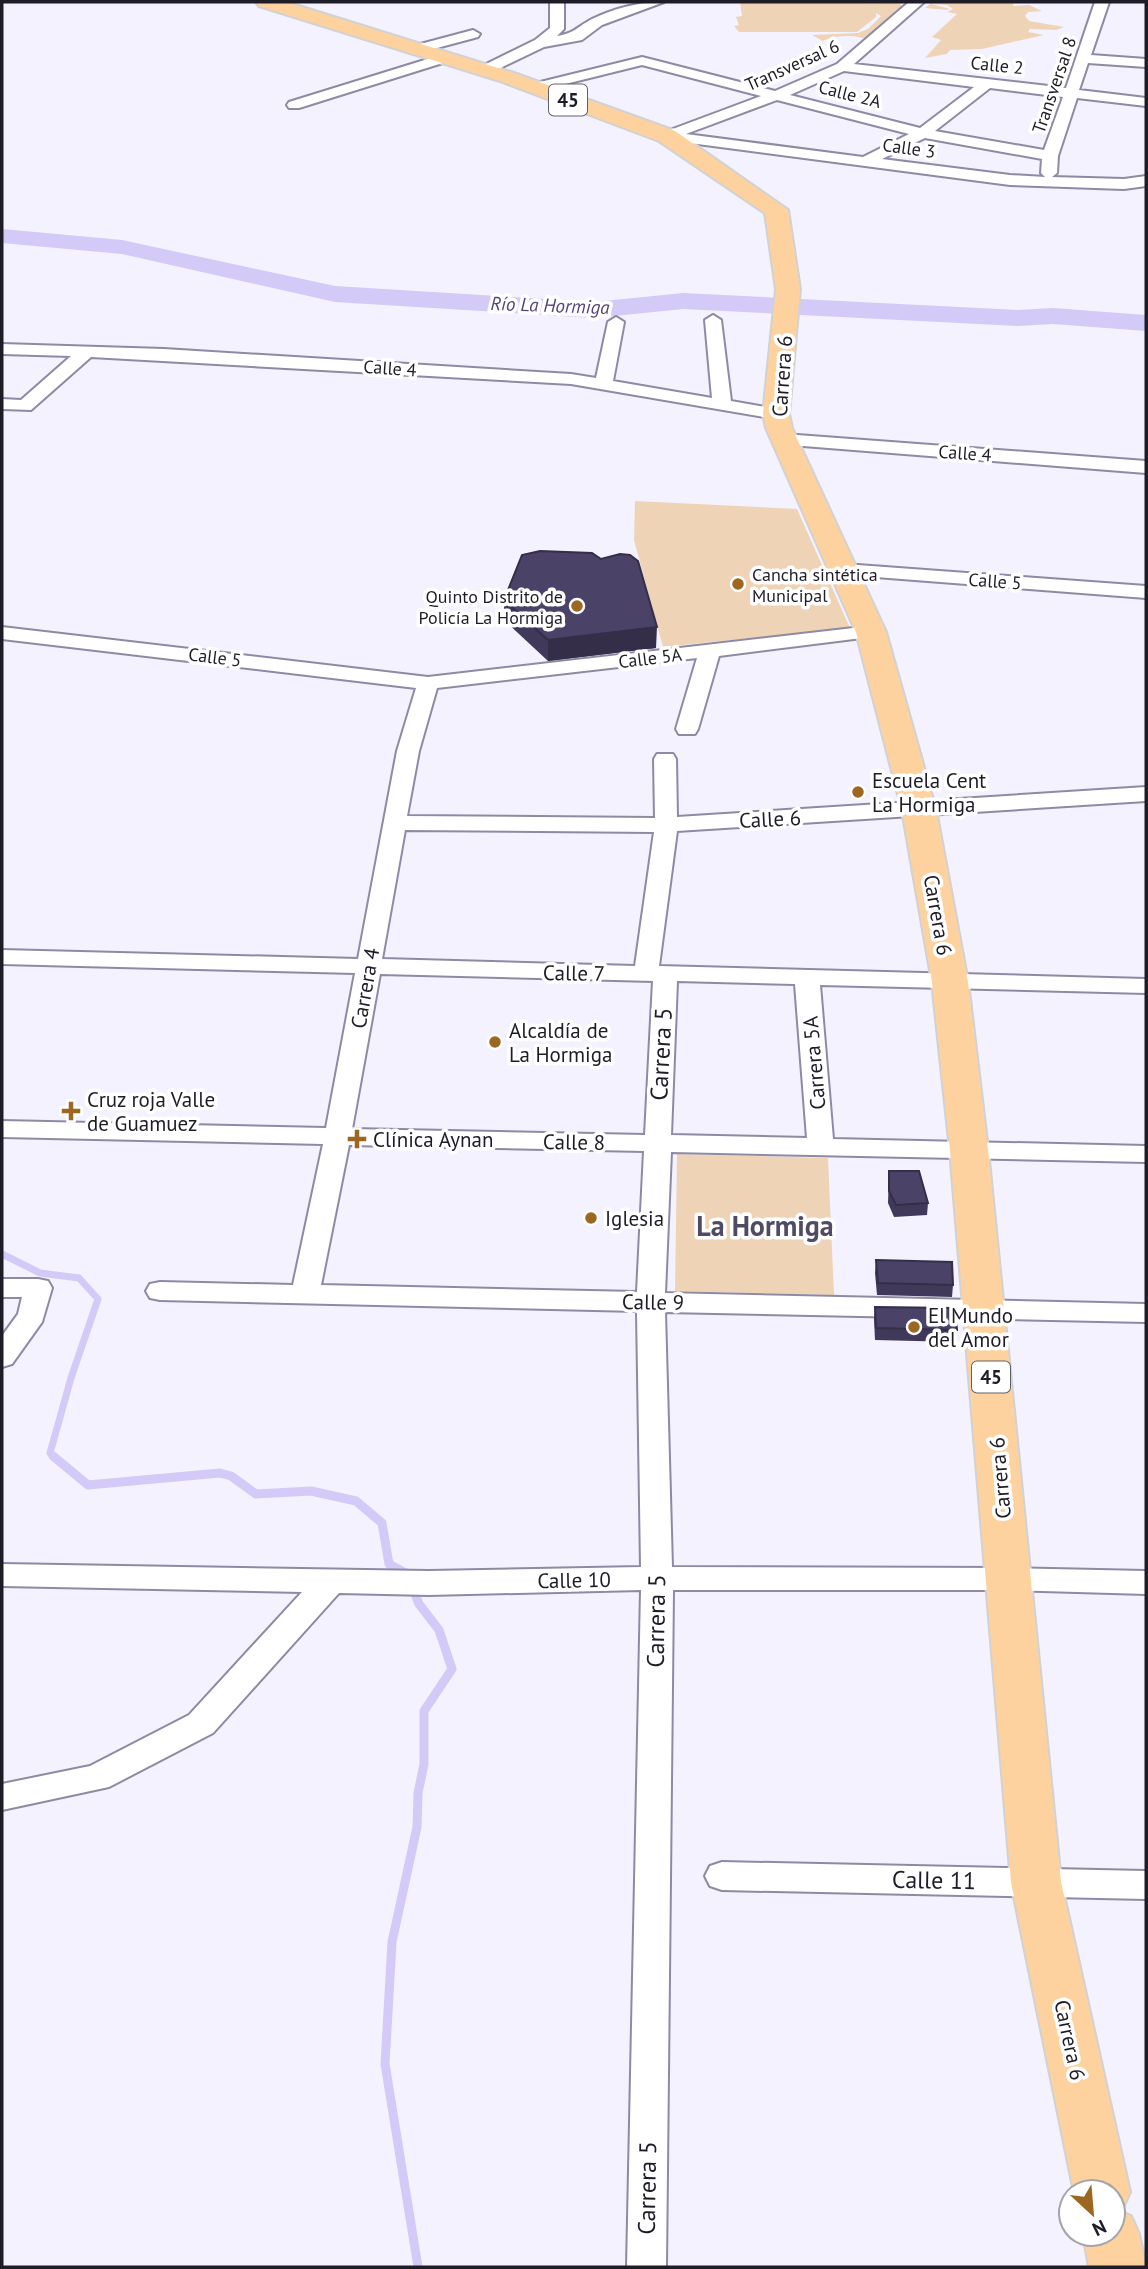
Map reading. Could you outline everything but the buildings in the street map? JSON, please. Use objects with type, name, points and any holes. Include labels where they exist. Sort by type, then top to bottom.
[{"type":"main road","name":"Carrera 6","points":[[266,2],[485,71],[667,136],[776,210],[788,289],[780,427],[871,632],[919,810],[950,982],[985,1309],[1037,1882],[1099,2178]]},
{"type":"main road","points":[[1114,2248],[1118,2267]]},
{"type":"street","points":[[485,71],[540,43],[557,29],[557,2]]},
{"type":"street","points":[[540,43],[577,37],[597,22],[657,2]]},
{"type":"street","name":"Transversal 6","points":[[667,136],[777,95],[842,67],[917,2]]},
{"type":"street","name":"Transversal 8","points":[[1048,181],[1050,156],[1102,2]]},
{"type":"street","points":[[416,49],[473,34]]},
{"type":"street","points":[[294,105],[444,58]]},
{"type":"street","points":[[1084,59],[1146,63]]},
{"type":"street","name":"Calle 2A","points":[[533,88],[642,61],[923,133],[1050,156]]},
{"type":"street","name":"Calle 2","points":[[842,67],[1146,102]]},
{"type":"street","points":[[866,161],[923,133],[988,83]]},
{"type":"street","name":"Calle 3","points":[[667,136],[979,177],[1124,184],[1146,181]]},
{"type":"street","points":[[713,320],[722,405]]},
{"type":"street","points":[[604,384],[617,322]]},
{"type":"street","name":"Calle 4","points":[[2,349],[87,351],[571,379],[722,405],[780,427],[1146,467]]},
{"type":"street","points":[[2,404],[25,406],[87,351]]},
{"type":"street","name":"Calle 5","points":[[844,570],[1146,592]]},
{"type":"street","name":"Calle 5A","points":[[428,683],[871,632]]},
{"type":"street","name":"Calle 5","points":[[2,633],[75,639],[428,683]]},
{"type":"street","points":[[687,729],[710,650]]},
{"type":"street","name":"Carrera 4","points":[[305,1294],[338,1136],[408,751],[428,683]]},
{"type":"street","name":"Carrera 5","points":[[646,2267],[657,1578],[651,1302],[657,1143],[655,975],[666,825],[665,759]]},
{"type":"street","name":"Calle 6","points":[[394,823],[666,825],[1146,794]]},
{"type":"street","name":"Calle 7","points":[[2,957],[1146,986]]},
{"type":"street","name":"Carrera 5A","points":[[807,979],[821,1147]]},
{"type":"street","name":"Calle 8","points":[[2,1129],[1146,1154]]},
{"type":"street","points":[[2,1288],[38,1288],[32,1315],[2,1357]]},
{"type":"street","name":"Calle 9","points":[[160,1291],[1146,1312]]},
{"type":"street","name":"Calle 10","points":[[2,1575],[429,1583],[657,1578],[1009,1579],[1146,1583]]},
{"type":"street","points":[[2,1797],[97,1778],[201,1724],[331,1581]]},
{"type":"street","name":"Calle 11","points":[[722,1876],[1146,1885]]},
{"type":"shaded area","points":[[740,2],[906,2],[900,4],[905,9],[896,10],[893,14],[894,20],[885,22],[870,41],[846,36],[823,41],[812,35],[858,33],[868,29],[881,16],[876,13],[876,17],[857,32],[739,32],[734,26],[739,25],[736,17],[742,16]]},
{"type":"shaded area","points":[[920,2],[1014,2],[1013,6],[1029,5],[1042,11],[1028,12],[1025,16],[1029,21],[1064,27],[1056,30],[1030,29],[1028,32],[1044,35],[982,49],[950,50],[947,54],[925,58],[941,40],[932,37],[957,14],[947,12],[953,9],[947,5],[932,4],[950,9],[925,8],[930,4]]},
{"type":"shaded area","name":"Cancha sintética Municipal","points":[[635,501],[797,509],[850,628],[663,647],[634,540]]},
{"type":"shaded area","points":[[677,1154],[828,1158],[834,1295],[675,1291]]},
{"type":"waterway","name":"Río La Hormiga","points":[[2,236],[122,247],[335,294],[594,310],[683,301],[1018,318],[1053,316],[1146,323]]},
{"type":"waterway","points":[[2,1254],[40,1273],[79,1278],[98,1299],[71,1378],[50,1453],[55,1457]]},
{"type":"waterway","points":[[53,1456],[88,1485],[220,1473],[231,1476],[256,1494],[311,1491],[356,1501],[382,1523],[389,1564],[409,1575]]},
{"type":"waterway","points":[[412,1586],[419,1604],[439,1630],[452,1669],[424,1711],[424,1764],[418,1793],[417,1827],[392,1942],[385,2064],[418,2267]]},
{"type":"place","name":"Cancha sintética Municipal","points":[[738,584]]},
{"type":"place","name":"Quinto Distrito de Policía La Hormiga","points":[[577,606]]},
{"type":"place","name":"Escuela Cent La Hormiga","points":[[858,792]]},
{"type":"place","name":"Alcaldía de La Hormiga","points":[[495,1042]]},
{"type":"place","name":"Cruz roja Valle de Guamuez","points":[[71,1111]]},
{"type":"place","name":"Clínica Aynan","points":[[357,1139]]},
{"type":"place","name":"Iglesia","points":[[591,1218]]},
{"type":"place","name":"El Mundo del Amor","points":[[914,1327]]},
{"type":"district","name":"La Hormiga","points":[[765,1225]]}]
